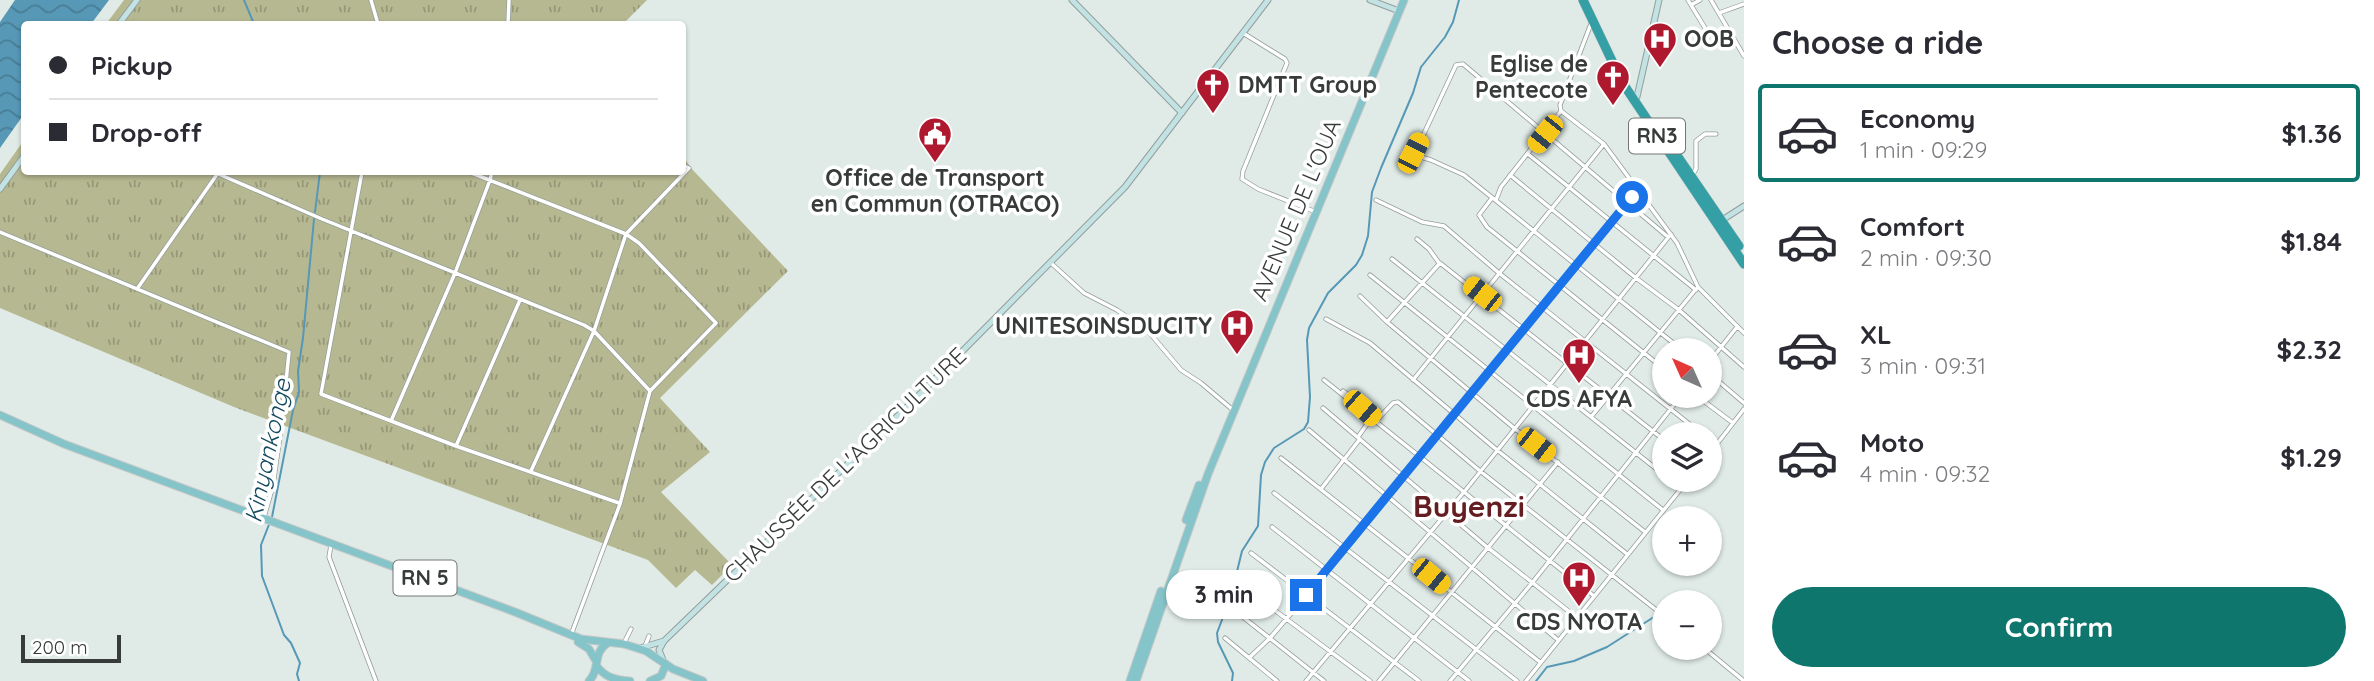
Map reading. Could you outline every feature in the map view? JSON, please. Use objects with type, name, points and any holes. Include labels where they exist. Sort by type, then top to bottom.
[{"type":"highway","name":"RN3","points":[[1583,0],[1636,99],[1719,222],[1744,254]]},
{"type":"highway","name":"RN3","points":[[1589,0],[1594,20]]},
{"type":"highway","name":"RN3","points":[[1636,99],[1692,176],[1744,264]]},
{"type":"main road","name":"AVENUE DE L'OUA","points":[[1136,681],[1197,488],[1208,474],[1404,0]]},
{"type":"main road","name":"RN 5","points":[[0,418],[63,449],[331,545],[573,637]]},
{"type":"main road","name":"AVENUE DE L'OUA","points":[[1130,681],[1193,506]]},
{"type":"main road","points":[[573,637],[642,647],[679,672],[703,681]]},
{"type":"main road","points":[[573,637],[589,649],[605,675],[615,681],[630,681]]},
{"type":"main road","points":[[589,681],[593,677],[599,650],[608,643]]},
{"type":"main road","points":[[643,681],[653,681],[661,676],[664,662]]},
{"type":"street","points":[[122,21],[137,0]]},
{"type":"street","points":[[371,0],[377,21]]},
{"type":"street","points":[[508,21],[509,0]]},
{"type":"street","points":[[1072,0],[1182,113]]},
{"type":"street","name":"CHAUSSÉE DE L'AGRICULTURE","points":[[642,647],[664,640],[912,402],[1125,187],[1268,0]]},
{"type":"street","points":[[1370,0],[1399,11]]},
{"type":"street","points":[[1636,99],[1659,0]]},
{"type":"street","points":[[1688,0],[1705,28]]},
{"type":"street","points":[[1691,5],[1700,0]]},
{"type":"street","points":[[1711,0],[1743,52]]},
{"type":"street","points":[[1719,13],[1744,4]]},
{"type":"street","points":[[1594,20],[1560,104],[1562,111],[1605,144],[1670,236],[1697,288]]},
{"type":"street","points":[[1243,33],[1285,59],[1287,63],[1242,179],[1258,189],[1316,212]]},
{"type":"street","points":[[1669,338],[1464,175],[1415,156],[1413,153],[1456,65],[1463,64],[1670,236]]},
{"type":"street","points":[[1562,111],[1479,216],[1487,228],[1516,252],[1652,359]]},
{"type":"street","points":[[1692,176],[1696,169],[1696,141],[1705,134],[1716,134]]},
{"type":"street","points":[[1413,380],[1605,144]]},
{"type":"street","points":[[1528,154],[1653,257],[1697,288],[1744,333]]},
{"type":"street","points":[[0,189],[21,160]]},
{"type":"street","points":[[136,289],[214,175]]},
{"type":"street","points":[[223,175],[594,331],[650,391]]},
{"type":"street","points":[[361,175],[321,393],[456,446],[620,503]]},
{"type":"street","points":[[477,175],[625,234],[639,243],[716,323],[650,391],[620,503],[573,637]]},
{"type":"street","points":[[391,421],[455,273],[492,175]]},
{"type":"street","points":[[531,472],[594,331],[625,234],[682,175]]},
{"type":"street","points":[[1510,175],[1679,310],[1710,338]]},
{"type":"street","points":[[1249,657],[1270,638],[1347,548],[1490,372],[1523,327],[1637,190]]},
{"type":"street","points":[[1376,200],[1422,222],[1444,226],[1499,273],[1652,393]]},
{"type":"street","points":[[1719,222],[1744,206]]},
{"type":"street","points":[[0,232],[289,352],[268,522]]},
{"type":"street","points":[[1306,681],[1464,492],[1670,236]]},
{"type":"street","points":[[1417,239],[1441,263],[1652,430]]},
{"type":"street","points":[[1392,259],[1652,465]]},
{"type":"street","points":[[1051,263],[1084,293],[1117,310],[1148,331],[1181,370],[1234,411]]},
{"type":"street","points":[[1387,322],[1441,263]]},
{"type":"street","points":[[1370,275],[1658,506]]},
{"type":"street","points":[[1591,417],[1697,288]]},
{"type":"street","points":[[1360,296],[1387,322],[1514,428],[1645,531]]},
{"type":"street","points":[[456,446],[520,300]]},
{"type":"street","points":[[1326,319],[1370,343],[1497,450],[1628,554]]},
{"type":"street","points":[[1722,345],[1737,326]]},
{"type":"street","points":[[1722,349],[1744,367]]},
{"type":"street","points":[[1324,380],[1376,419]]},
{"type":"street","points":[[1722,384],[1744,402]]},
{"type":"street","points":[[1343,391],[1420,457],[1594,596]]},
{"type":"street","points":[[1321,489],[1359,438],[1392,403],[1398,402],[1480,471],[1652,606]]},
{"type":"street","points":[[1323,408],[1487,547],[1576,617]]},
{"type":"street","points":[[1660,422],[1671,408],[1688,422]]},
{"type":"street","points":[[1713,408],[1733,423]]},
{"type":"street","points":[[1722,437],[1744,409]]},
{"type":"street","points":[[1309,430],[1558,639]]},
{"type":"street","points":[[1450,681],[1652,432]]},
{"type":"street","points":[[1281,458],[1539,662]]},
{"type":"street","points":[[1379,681],[1558,462]]},
{"type":"street","points":[[1666,506],[1678,492]]},
{"type":"street","points":[[1275,493],[1517,681]]},
{"type":"street","points":[[1525,681],[1652,523]]},
{"type":"street","points":[[1272,527],[1469,681]]},
{"type":"street","points":[[331,545],[329,557],[376,681]]},
{"type":"street","points":[[1251,553],[1419,681]]},
{"type":"street","points":[[1238,583],[1370,681]]},
{"type":"street","points":[[1229,606],[1324,681]]},
{"type":"street","points":[[624,644],[631,629]]},
{"type":"street","points":[[642,647],[649,636]]},
{"type":"street","points":[[1226,638],[1277,681]]},
{"type":"street","points":[[664,640],[659,650],[664,662]]},
{"type":"street","points":[[1719,660],[1744,681]]},
{"type":"green space","points":[[124,0],[647,0],[626,21],[108,21]]},
{"type":"green space","points":[[21,144],[21,175],[686,175],[686,160],[788,271],[660,398],[710,452],[661,492],[732,565],[712,585],[695,570],[676,588],[648,560],[234,407],[0,308],[0,174]]},
{"type":"water","points":[[15,0],[109,0],[93,21],[21,21],[21,118],[0,148],[0,22]]},
{"type":"waterway","name":"Kinyankonge","points":[[244,0],[253,21]]},
{"type":"waterway","points":[[1232,681],[1233,673],[1218,642],[1217,633],[1231,596],[1242,551],[1258,526],[1261,475],[1265,462],[1274,448],[1304,429],[1308,422],[1309,328],[1328,293],[1356,265],[1362,255],[1368,236],[1372,192],[1381,168],[1413,93],[1421,67],[1445,37],[1453,22],[1459,0]]},
{"type":"waterway","name":"Kinyankonge","points":[[315,212],[320,175]]},
{"type":"waterway","name":"Kinyankonge","points":[[272,517],[299,392],[298,371],[314,219]]},
{"type":"waterway","name":"Kinyankonge","points":[[270,522],[261,545],[262,576],[284,635],[291,643],[300,663],[297,674],[299,681]]},
{"type":"waterway","points":[[1536,681],[1547,667],[1574,661],[1607,647],[1652,618]]},
{"type":"place","name":"OOB","points":[[1660,69]]},
{"type":"place","name":"Eglise de Pentecote","points":[[1613,107]]},
{"type":"place","name":"DMTT Group","points":[[1213,115]]},
{"type":"place","name":"Office de Transport en Commun (OTRACO)","points":[[935,164]]},
{"type":"place","name":"UNITESOINSDUCITY","points":[[1237,356]]},
{"type":"place","name":"CDS AFYA","points":[[1579,385]]},
{"type":"place","name":"CDS NYOTA","points":[[1579,608]]},
{"type":"district","name":"Buyenzi","points":[[1469,507]]},
{"type":"route","points":[[1306,595],[1632,197]]}]
